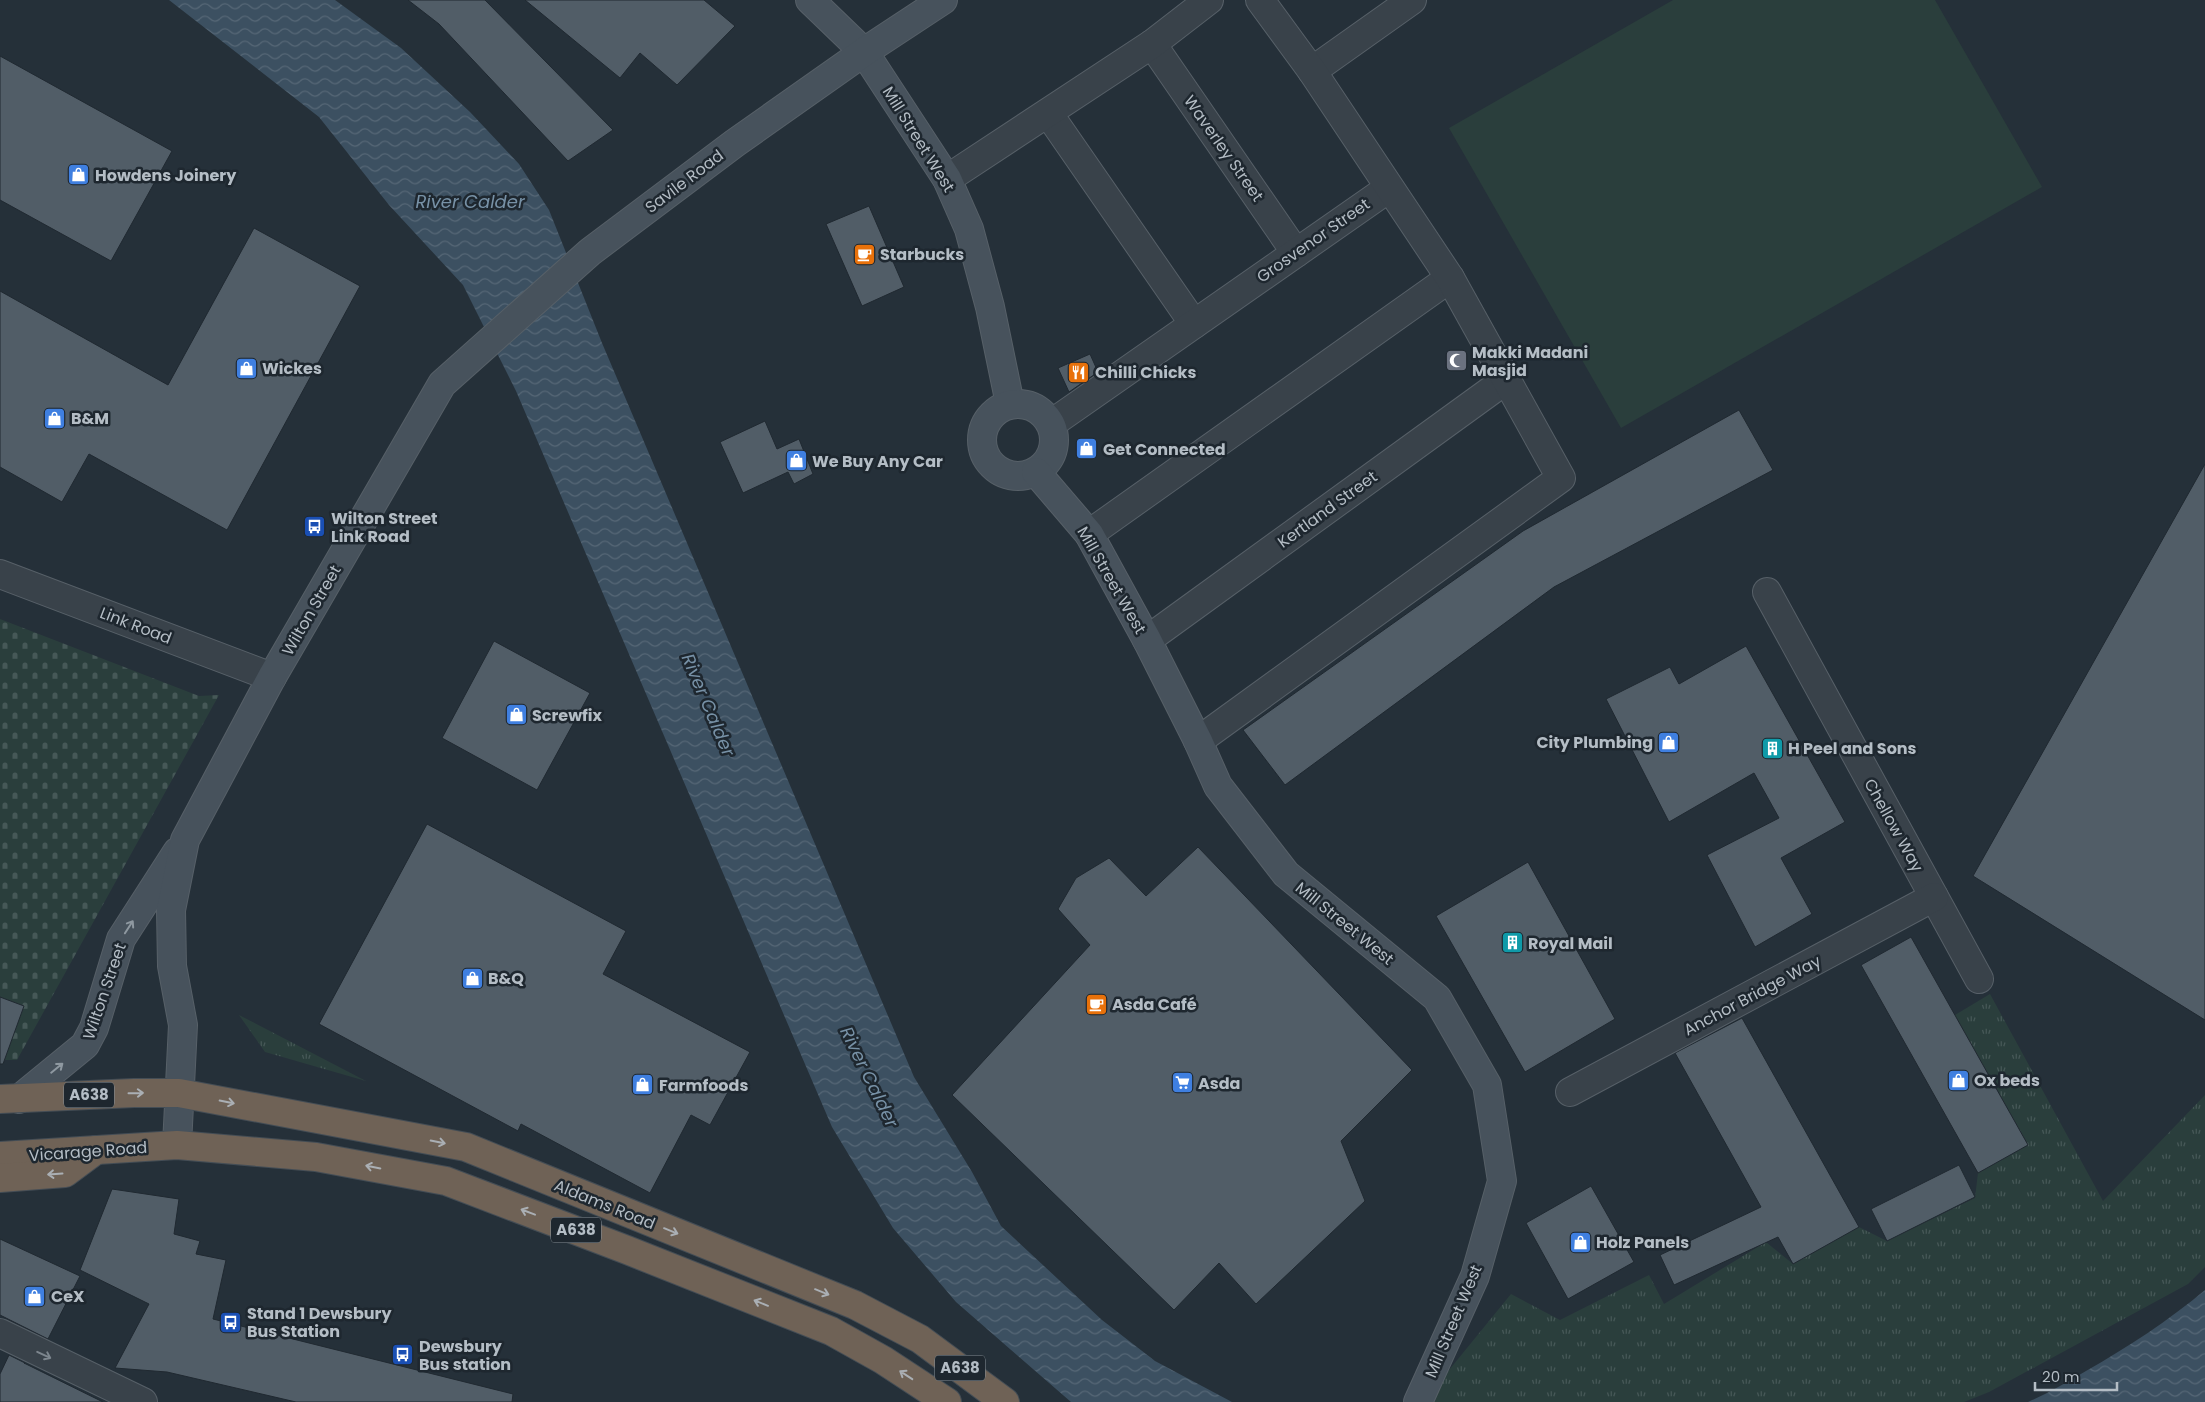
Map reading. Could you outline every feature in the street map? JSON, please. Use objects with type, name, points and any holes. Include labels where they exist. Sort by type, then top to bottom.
[{"type":"highway","name":"A638","points":[[10,1099],[134,1093],[179,1093]]},
{"type":"highway","name":"Aldams Road","points":[[179,1093],[466,1148],[855,1305],[920,1339],[1003,1400]]},
{"type":"highway","name":"A638","points":[[177,1145],[316,1157],[446,1181],[830,1331],[883,1360],[947,1402]]},
{"type":"highway","name":"Vicarage Road","points":[[0,1156],[177,1145]]},
{"type":"highway","points":[[0,1178],[65,1174],[96,1150]]},
{"type":"street","name":"Mill Street West","points":[[810,0],[864,52],[947,179],[969,229],[990,307],[1010,404]]},
{"type":"street","name":"Savile Road","points":[[442,384],[590,252],[735,142],[864,52],[943,0]]},
{"type":"street","points":[[947,179],[1152,44],[1209,0]]},
{"type":"street","points":[[1198,741],[1561,478],[1450,278],[1312,71],[1260,0]]},
{"type":"street","points":[[1312,71],[1412,0]]},
{"type":"street","name":"Waverley Street","points":[[1152,44],[1296,253]]},
{"type":"street","points":[[1048,112],[1194,324]]},
{"type":"street","name":"Grosvenor Street","points":[[1051,424],[1389,188]]},
{"type":"street","points":[[1089,534],[1450,278]]},
{"type":"street","name":"Kertland Street","points":[[1147,640],[1507,379]]},
{"type":"street","name":"Wilton Street","points":[[10,1099],[85,1046],[94,1028],[121,939],[185,840],[272,677],[442,384]]},
{"type":"street","points":[[1010,404],[1029,405],[1038,409],[1051,424],[1055,438],[1054,447],[1048,461],[1036,472],[1025,476],[1013,476],[1002,473],[992,466],[985,456],[982,434],[985,424],[1000,408],[1010,404]]},
{"type":"street","name":"Mill Street West","points":[[1036,472],[1089,534],[1147,640],[1198,741],[1218,786],[1286,874],[1437,998],[1487,1085],[1502,1180],[1475,1276],[1418,1402]]},
{"type":"street","name":"Link Road","points":[[0,574],[272,677]]},
{"type":"street","name":"Chellow Way","points":[[1767,592],[1979,979]]},
{"type":"street","name":"Wilton Street","points":[[177,1145],[183,1026],[172,966],[171,910],[185,840]]},
{"type":"street","name":"Anchor Bridge Way","points":[[1570,1092],[1934,897]]},
{"type":"street","points":[[0,1334],[143,1402]]},
{"type":"green space","points":[[1673,0],[1935,0],[2042,187],[1621,428],[1449,128]]},
{"type":"green space","points":[[0,619],[199,696],[219,695],[17,1060],[0,1060]]},
{"type":"green space","points":[[1990,994],[2103,1201],[2205,1095],[2205,1267],[2188,1284],[1989,1392],[1964,1402],[1423,1402],[1511,1294],[1560,1320],[1649,1275],[1664,1304],[1766,1242],[1793,1264],[1859,1227],[1887,1241],[1975,1198],[1978,1173],[2028,1145],[1955,1015]]},
{"type":"green space","points":[[239,1015],[366,1081],[265,1052]]},
{"type":"water","name":"River Calder","points":[[169,0],[335,0],[401,48],[470,112],[519,164],[549,210],[602,343],[914,1077],[972,1172],[1001,1226],[1102,1320],[1155,1361],[1232,1402],[1071,1402],[956,1302],[893,1228],[832,1127],[516,391],[463,285],[389,205],[319,117]]},
{"type":"water","points":[[2205,1290],[2205,1402],[2028,1402],[2102,1362],[2162,1323]]},
{"type":"building","points":[[408,0],[485,0],[613,130],[568,161],[439,24]]},
{"type":"building","points":[[525,0],[704,0],[735,26],[677,85],[640,53],[620,78]]},
{"type":"building","name":"Howdens Joinery","points":[[0,56],[172,151],[111,261],[0,200]]},
{"type":"building","points":[[869,206],[904,287],[862,306],[826,224]]},
{"type":"building","name":"Wickes","points":[[254,228],[360,286],[227,530],[89,454],[62,502],[0,467],[0,291],[168,385]]},
{"type":"building","name":"Chilli Chicks","points":[[1090,354],[1098,372],[1069,392],[1058,368]]},
{"type":"building","points":[[1739,410],[1773,470],[1554,587],[1285,785],[1243,730],[1523,531]]},
{"type":"building","points":[[765,421],[777,449],[799,439],[813,474],[794,484],[788,472],[743,493],[720,442]]},
{"type":"building","points":[[2205,464],[2205,1020],[1973,876]]},
{"type":"building","name":"Screwfix","points":[[494,641],[590,693],[537,790],[442,738]]},
{"type":"building","points":[[1746,646],[1845,822],[1781,858],[1812,914],[1755,947],[1707,855],[1779,818],[1754,773],[1669,822],[1606,699],[1670,667],[1679,684]]},
{"type":"building","points":[[427,824],[626,931],[603,974],[750,1052],[710,1125],[691,1115],[650,1193],[521,1124],[518,1131],[319,1024]]},
{"type":"building","name":"Asda","points":[[1198,847],[1412,1070],[1341,1141],[1365,1201],[1256,1304],[1219,1263],[1174,1310],[952,1095],[1090,945],[1058,909],[1076,878],[1109,858],[1146,896]]},
{"type":"building","name":"Royal Mail","points":[[1528,862],[1615,1019],[1525,1072],[1436,916]]},
{"type":"building","name":"Ox beds","points":[[1911,937],[2028,1145],[1978,1173],[1861,965]]},
{"type":"building","points":[[0,997],[24,1006],[3,1064],[0,1064]]},
{"type":"building","points":[[1742,1018],[1859,1227],[1793,1264],[1778,1237],[1674,1285],[1660,1255],[1761,1207],[1675,1053]]},
{"type":"building","points":[[1959,1165],[1975,1197],[1887,1241],[1871,1209]]},
{"type":"building","name":"Holz Panels","points":[[1591,1186],[1634,1262],[1568,1299],[1526,1223]]},
{"type":"building","points":[[112,1189],[179,1199],[174,1234],[200,1241],[196,1254],[226,1260],[213,1319],[513,1394],[512,1402],[296,1402],[167,1372],[115,1368],[149,1304],[80,1270]]},
{"type":"building","name":"CeX","points":[[0,1239],[80,1276],[48,1339],[0,1315]]},
{"type":"building","points":[[9,1355],[103,1402],[0,1402],[0,1374]]},
{"type":"place","name":"Howdens Joinery","points":[[79,175]]},
{"type":"place","name":"Starbucks","points":[[864,254]]},
{"type":"place","name":"Makki Madani Masjid","points":[[1456,361]]},
{"type":"place","name":"Wickes","points":[[246,368]]},
{"type":"place","name":"Chilli Chicks","points":[[1079,372]]},
{"type":"place","name":"B&M","points":[[55,418]]},
{"type":"place","name":"Get Connected","points":[[1087,449]]},
{"type":"place","name":"We Buy Any Car","points":[[796,461]]},
{"type":"place","name":"Wilton Street Link Road","points":[[315,527]]},
{"type":"place","name":"Screwfix","points":[[516,715]]},
{"type":"place","name":"City Plumbing","points":[[1669,742]]},
{"type":"place","name":"H Peel and Sons","points":[[1772,748]]},
{"type":"place","name":"Royal Mail","points":[[1512,943]]},
{"type":"place","name":"B&Q","points":[[472,978]]},
{"type":"place","name":"Asda Café","points":[[1096,1004]]},
{"type":"place","name":"Ox beds","points":[[1958,1080]]},
{"type":"place","name":"Asda","points":[[1182,1083]]},
{"type":"place","name":"Farmfoods","points":[[643,1085]]},
{"type":"place","name":"Holz Panels","points":[[1580,1242]]},
{"type":"place","name":"CeX","points":[[35,1296]]},
{"type":"place","name":"Stand 1 Dewsbury Bus Station","points":[[231,1322]]},
{"type":"place","name":"Dewsbury Bus station","points":[[403,1355]]}]
